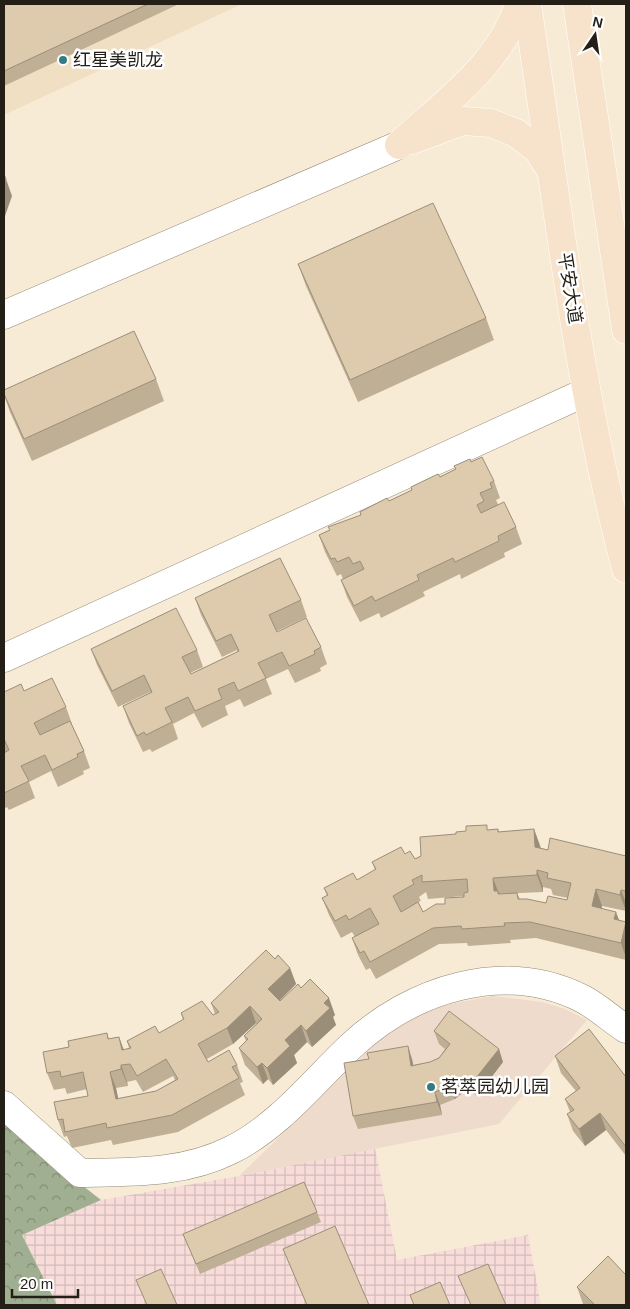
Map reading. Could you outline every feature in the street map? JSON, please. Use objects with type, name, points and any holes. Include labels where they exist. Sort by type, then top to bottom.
[{"type":"main road","points":[[399,145],[479,71],[508,32],[519,4]]},
{"type":"main road","name":"平安大道","points":[[527,4],[586,392],[605,484],[626,569]]},
{"type":"main road","points":[[577,4],[626,330]]},
{"type":"main road","points":[[399,145],[464,121],[491,123],[516,132],[538,150],[553,173]]},
{"type":"street","points":[[4,315],[399,145]]},
{"type":"street","points":[[4,658],[586,392]]},
{"type":"street","points":[[4,1105],[80,1174],[158,1172],[208,1160],[253,1137],[273,1123],[370,1029],[414,1001],[438,992],[488,982],[537,985],[583,999],[626,1030]]},
{"type":"shaded area","name":"红星美凯龙","points":[[4,4],[242,4],[4,115]]},
{"type":"shaded area","name":"茗萃园幼儿园","points":[[493,996],[542,1002],[565,1009],[587,1020],[499,1124],[239,1176],[379,1040],[421,1013],[444,1005]]},
{"type":"shaded area","points":[[375,1148],[397,1260],[528,1235],[541,1305],[57,1305],[22,1235],[101,1200],[239,1176]]},
{"type":"green space","points":[[4,1124],[101,1200],[22,1235],[57,1305],[4,1305]]},
{"type":"building","points":[[4,4],[148,4],[4,71]]},
{"type":"building","points":[[433,203],[486,318],[350,380],[298,264]]},
{"type":"building","points":[[134,331],[156,379],[24,439],[4,394],[4,390]]},
{"type":"building","points":[[482,457],[494,481],[490,483],[492,488],[480,493],[484,501],[477,505],[481,513],[504,502],[516,527],[498,536],[499,541],[455,562],[453,558],[417,575],[419,580],[375,601],[372,596],[354,606],[341,580],[364,569],[360,561],[353,564],[349,557],[337,562],[335,558],[331,559],[319,535],[330,530],[328,527],[361,515],[360,512],[387,498],[389,501],[412,490],[411,487],[438,474],[440,477],[456,469],[454,466],[470,459],[471,462]]},
{"type":"building","points":[[280,558],[301,600],[269,615],[277,632],[306,618],[321,647],[314,651],[315,654],[289,666],[282,652],[258,663],[266,678],[238,691],[234,682],[218,689],[222,699],[195,711],[188,697],[165,708],[172,722],[146,735],[144,732],[137,736],[123,706],[152,692],[144,675],[112,691],[91,649],[176,608],[197,650],[182,657],[191,674],[239,651],[231,634],[216,641],[195,598]]},
{"type":"building","points":[[52,678],[66,707],[34,723],[40,735],[70,721],[84,751],[77,754],[78,757],[52,770],[45,755],[21,766],[29,781],[4,793],[4,753],[9,750],[4,739],[4,692],[21,684],[24,691]]},
{"type":"building","points":[[487,825],[487,830],[498,829],[498,832],[534,829],[535,847],[548,850],[550,838],[626,856],[626,891],[621,890],[620,895],[596,889],[592,906],[616,912],[614,919],[626,922],[621,943],[530,922],[504,923],[505,926],[462,929],[461,926],[433,928],[370,962],[364,951],[360,953],[352,938],[379,924],[370,908],[349,920],[346,915],[335,921],[322,898],[328,895],[324,888],[353,873],[357,880],[376,869],[372,862],[401,847],[405,854],[410,851],[415,859],[421,856],[420,837],[456,834],[456,832],[466,831],[466,826]],"holes":[[[537,870],[548,873],[547,878],[571,883],[567,900],[548,896],[546,903],[518,899],[517,893],[498,894],[498,891],[494,891],[493,878],[537,875]],[[422,875],[422,882],[467,879],[468,892],[464,893],[464,897],[445,898],[445,904],[436,904],[423,912],[418,902],[401,912],[393,896],[414,884],[412,880]]]},
{"type":"building","points":[[266,950],[275,959],[278,955],[290,968],[268,989],[280,1001],[298,984],[301,988],[310,979],[329,998],[324,1003],[330,1008],[306,1031],[301,1025],[285,1040],[290,1046],[267,1068],[262,1063],[257,1067],[239,1048],[248,1039],[244,1036],[262,1019],[250,1006],[227,1028],[198,1044],[208,1062],[229,1050],[237,1065],[232,1067],[239,1078],[172,1115],[107,1128],[106,1123],[65,1132],[63,1119],[58,1120],[54,1102],[88,1096],[83,1072],[61,1077],[60,1071],[47,1073],[43,1052],[69,1047],[68,1041],[107,1033],[108,1039],[119,1037],[122,1050],[131,1048],[127,1041],[155,1026],[159,1033],[184,1019],[181,1013],[202,1001],[213,1015],[219,1012],[211,1003]],"holes":[[[166,1059],[178,1079],[156,1091],[116,1099],[110,1072],[121,1069],[121,1065],[130,1064],[137,1076]]]},
{"type":"building","points":[[449,1011],[499,1049],[472,1083],[463,1076],[450,1086],[435,1092],[437,1102],[353,1116],[344,1063],[369,1059],[367,1053],[408,1046],[411,1066],[439,1058],[450,1044],[434,1031]]},
{"type":"building","points":[[589,1029],[626,1077],[626,1147],[600,1113],[579,1129],[567,1114],[574,1110],[565,1099],[580,1088],[555,1056]]},
{"type":"building","points":[[304,1182],[317,1212],[196,1264],[183,1234]]},
{"type":"building","points":[[335,1226],[369,1305],[307,1305],[283,1249]]},
{"type":"building","points":[[608,1256],[626,1275],[626,1305],[595,1305],[577,1287]]},
{"type":"building","points":[[488,1264],[506,1305],[471,1305],[458,1276]]},
{"type":"building","points":[[161,1269],[177,1305],[147,1305],[136,1280]]},
{"type":"building","points":[[440,1282],[450,1305],[414,1305],[410,1295]]},
{"type":"place","name":"红星美凯龙","points":[[63,60]]},
{"type":"place","name":"茗萃园幼儿园","points":[[431,1087]]}]
